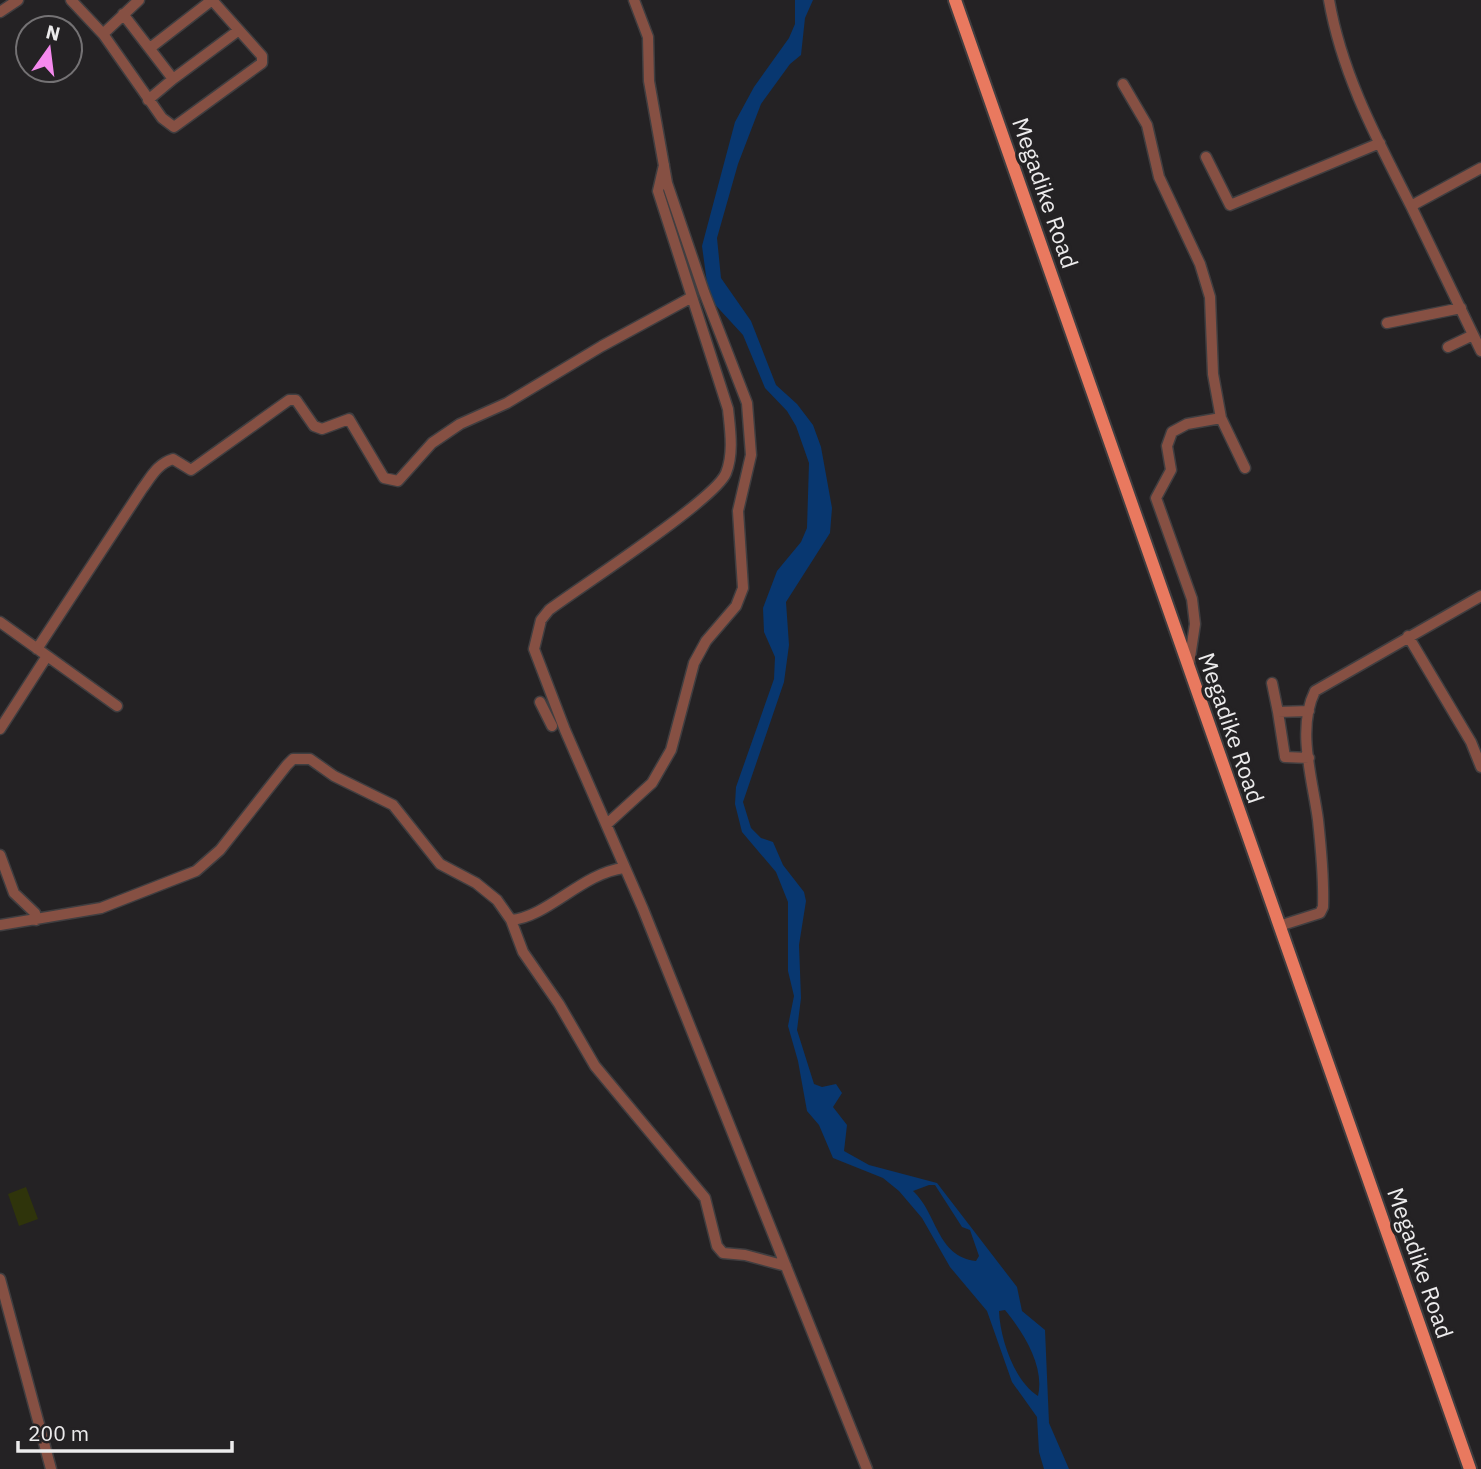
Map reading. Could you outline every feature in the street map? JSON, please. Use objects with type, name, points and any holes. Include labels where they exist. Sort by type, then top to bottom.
[{"type":"main road","name":"Megadike Road","points":[[955,0],[1470,1469]]},
{"type":"street","points":[[0,12],[18,0]]},
{"type":"street","points":[[71,0],[103,34],[148,100],[174,127],[262,63],[262,56],[212,0],[150,48]]},
{"type":"street","points":[[103,34],[139,0]]},
{"type":"street","points":[[607,824],[652,783],[659,772],[671,750],[694,663],[706,641],[736,606],[743,588],[738,511],[751,455],[747,403],[704,292],[664,165],[649,81],[648,37],[634,0]]},
{"type":"street","points":[[1329,0],[1343,62],[1481,351]]},
{"type":"street","points":[[123,14],[173,79]]},
{"type":"street","points":[[148,100],[239,30]]},
{"type":"street","points":[[1123,84],[1147,125],[1158,177],[1200,264],[1210,297],[1213,374],[1221,418],[1245,468]]},
{"type":"street","points":[[1206,157],[1230,205],[1380,143]]},
{"type":"street","points":[[664,165],[658,191],[728,409],[731,443],[726,472],[716,487],[691,508],[549,610],[541,620],[534,649],[867,1469]]},
{"type":"street","points":[[1411,206],[1481,168]]},
{"type":"street","points":[[37,649],[142,489],[157,468],[167,461],[173,459],[191,470],[281,403],[296,400],[314,426],[322,429],[349,419],[384,478],[398,481],[432,443],[460,424],[507,403],[602,346],[692,297]]},
{"type":"street","points":[[1387,323],[1461,308]]},
{"type":"street","points":[[1448,347],[1474,335]]},
{"type":"street","points":[[1188,667],[1195,615],[1156,498],[1171,470],[1167,446],[1172,432],[1187,424],[1221,418]]},
{"type":"street","points":[[1279,926],[1320,913],[1322,907],[1318,821],[1308,758],[1311,698],[1320,687],[1481,596]]},
{"type":"street","points":[[0,622],[117,706]]},
{"type":"street","points":[[1408,636],[1471,742],[1481,766]]},
{"type":"street","points":[[0,729],[47,656]]},
{"type":"street","points":[[1272,684],[1285,757],[1308,758]]},
{"type":"street","points":[[540,702],[552,726]]},
{"type":"street","points":[[1278,712],[1309,711]]},
{"type":"street","points":[[0,925],[101,908],[203,867],[220,850],[287,765],[293,759],[302,757],[393,805],[440,864],[487,890],[511,920],[523,952],[547,986],[595,1066],[705,1198],[717,1246],[723,1253],[745,1255],[786,1266]]},
{"type":"street","points":[[0,855],[14,893],[35,912],[36,920]]},
{"type":"street","points":[[511,920],[525,917],[596,875],[624,868]]},
{"type":"street","points":[[0,1279],[51,1469]]},
{"type":"green space","points":[[26,1187],[38,1219],[19,1226],[8,1194]]},
{"type":"water","points":[[795,0],[813,0],[805,18],[801,55],[790,64],[761,104],[738,164],[717,238],[721,278],[751,321],[776,385],[797,404],[813,425],[821,447],[832,508],[830,533],[786,602],[789,645],[784,682],[743,802],[751,828],[761,838],[773,842],[783,865],[804,892],[806,901],[799,945],[801,998],[797,1030],[814,1084],[822,1087],[836,1084],[842,1093],[833,1107],[847,1125],[844,1151],[869,1165],[937,1183],[1017,1287],[1022,1311],[1045,1330],[1049,1423],[1069,1469],[1044,1469],[1039,1452],[1037,1417],[1012,1382],[987,1311],[950,1267],[922,1218],[899,1191],[883,1178],[833,1158],[819,1125],[807,1111],[798,1061],[788,1026],[794,996],[788,971],[788,902],[776,872],[742,832],[735,804],[736,787],[774,679],[775,657],[764,632],[763,608],[777,571],[801,542],[807,528],[809,463],[796,426],[787,411],[765,388],[743,335],[709,298],[702,246],[735,122],[754,87],[789,38],[795,24]],"holes":[[[935,1185],[962,1227],[970,1230],[979,1256],[976,1261],[963,1258],[945,1243],[913,1191]],[[1005,1310],[1031,1350],[1038,1373],[1038,1396],[1029,1389],[1015,1370],[1005,1346],[999,1311]]]}]
